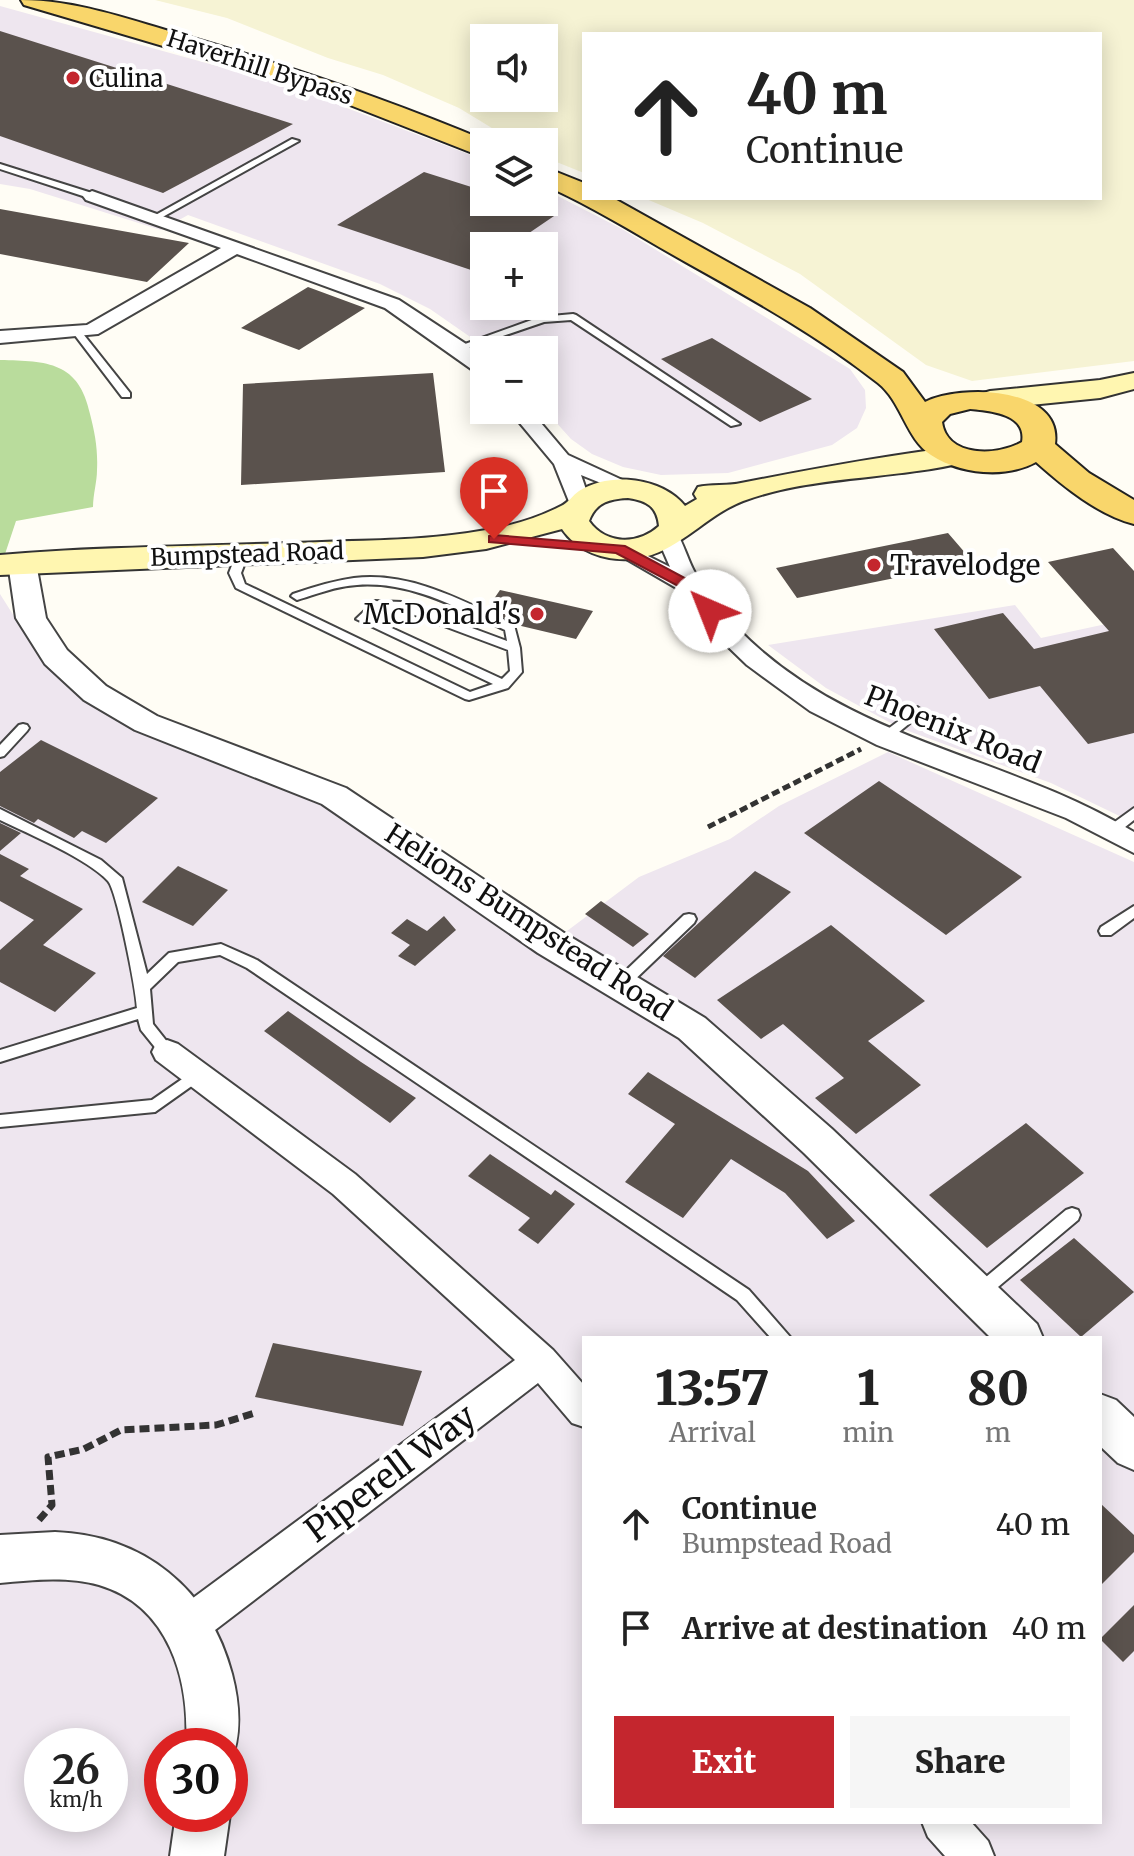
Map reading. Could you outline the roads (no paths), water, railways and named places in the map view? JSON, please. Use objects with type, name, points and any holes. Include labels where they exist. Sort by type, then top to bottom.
[{"type":"main road","name":"Haverhill Bypass","points":[[32,0],[224,53],[337,90],[470,143]]},
{"type":"main road","points":[[558,181],[582,192]]},
{"type":"main road","points":[[597,200],[800,314],[892,379],[935,445],[955,456]]},
{"type":"main road","points":[[892,379],[1013,406],[1031,444],[1077,480],[1134,514]]},
{"type":"main road","points":[[854,468],[925,429],[936,407],[1100,389],[1134,381]]},
{"type":"main road","points":[[671,532],[703,507],[736,493],[854,468],[955,456],[986,462],[1031,444],[1053,412],[1100,389]]},
{"type":"main road","name":"Bumpstead Road","points":[[11,564],[391,549],[494,539],[548,525],[602,492],[641,492]]},
{"type":"main road","points":[[641,492],[736,493]]},
{"type":"main road","points":[[641,492],[671,507],[676,517],[671,532]]},
{"type":"main road","points":[[577,508],[577,530],[611,548]]},
{"type":"main road","name":"Bumpstead Road","points":[[494,539],[638,549],[671,532]]},
{"type":"street","points":[[92,196],[238,246],[392,304],[470,359]]},
{"type":"street","points":[[0,337],[77,332],[101,325],[238,246]]},
{"type":"street","points":[[532,424],[564,460],[577,486],[577,508]]},
{"type":"street","points":[[564,460],[641,492]]},
{"type":"street","name":"Phoenix Road","points":[[671,532],[691,587],[751,654],[808,698],[884,738],[1035,795],[1134,844]]},
{"type":"street","name":"Phoenix Road","points":[[611,548],[691,587]]},
{"type":"street","name":"Helions Bumpstead Road","points":[[11,564],[31,618],[56,657],[95,693],[146,723],[334,796],[551,943],[692,1028],[818,1141],[1019,1336]]},
{"type":"street","points":[[167,1052],[344,1184],[541,1361],[582,1409]]},
{"type":"street","name":"Piperell Way","points":[[188,1626],[541,1361]]},
{"type":"street","points":[[1102,1417],[1134,1448]]},
{"type":"street","points":[[0,1559],[72,1556],[110,1564],[151,1588],[188,1626],[206,1662],[216,1714],[214,1728]]},
{"type":"street","points":[[946,1824],[973,1856]]},
{"type":"street","points":[[197,1856],[200,1832]]},
{"type":"lane","points":[[156,217],[295,141]]},
{"type":"lane","points":[[0,166],[92,196]]},
{"type":"lane","points":[[459,348],[543,319],[573,317],[735,424]]},
{"type":"lane","points":[[77,332],[126,395]]},
{"type":"lane","points":[[242,555],[235,573],[240,586],[469,696],[504,685],[516,672],[510,628],[423,587],[371,580],[332,583],[297,596]]},
{"type":"lane","points":[[504,685],[362,619],[379,604],[398,605],[514,648]]},
{"type":"lane","points":[[884,738],[917,711]]},
{"type":"lane","points":[[0,753],[23,728]]},
{"type":"lane","points":[[1110,832],[1134,813]]},
{"type":"lane","points":[[0,814],[96,863],[117,881],[143,987],[146,1026],[167,1052]]},
{"type":"lane","points":[[1106,931],[1132,915]]},
{"type":"lane","points":[[622,983],[689,919]]},
{"type":"lane","points":[[143,987],[174,957],[221,949],[252,964],[743,1295],[780,1336]]},
{"type":"lane","points":[[0,1056],[145,1011]]},
{"type":"lane","points":[[0,1121],[155,1106],[198,1074]]},
{"type":"lane","points":[[977,1295],[1072,1215]]},
{"type":"place","name":"Culina","points":[[73,78]]},
{"type":"place","name":"Travelodge","points":[[874,565]]},
{"type":"place","name":"McDonald's","points":[[537,614]]}]
